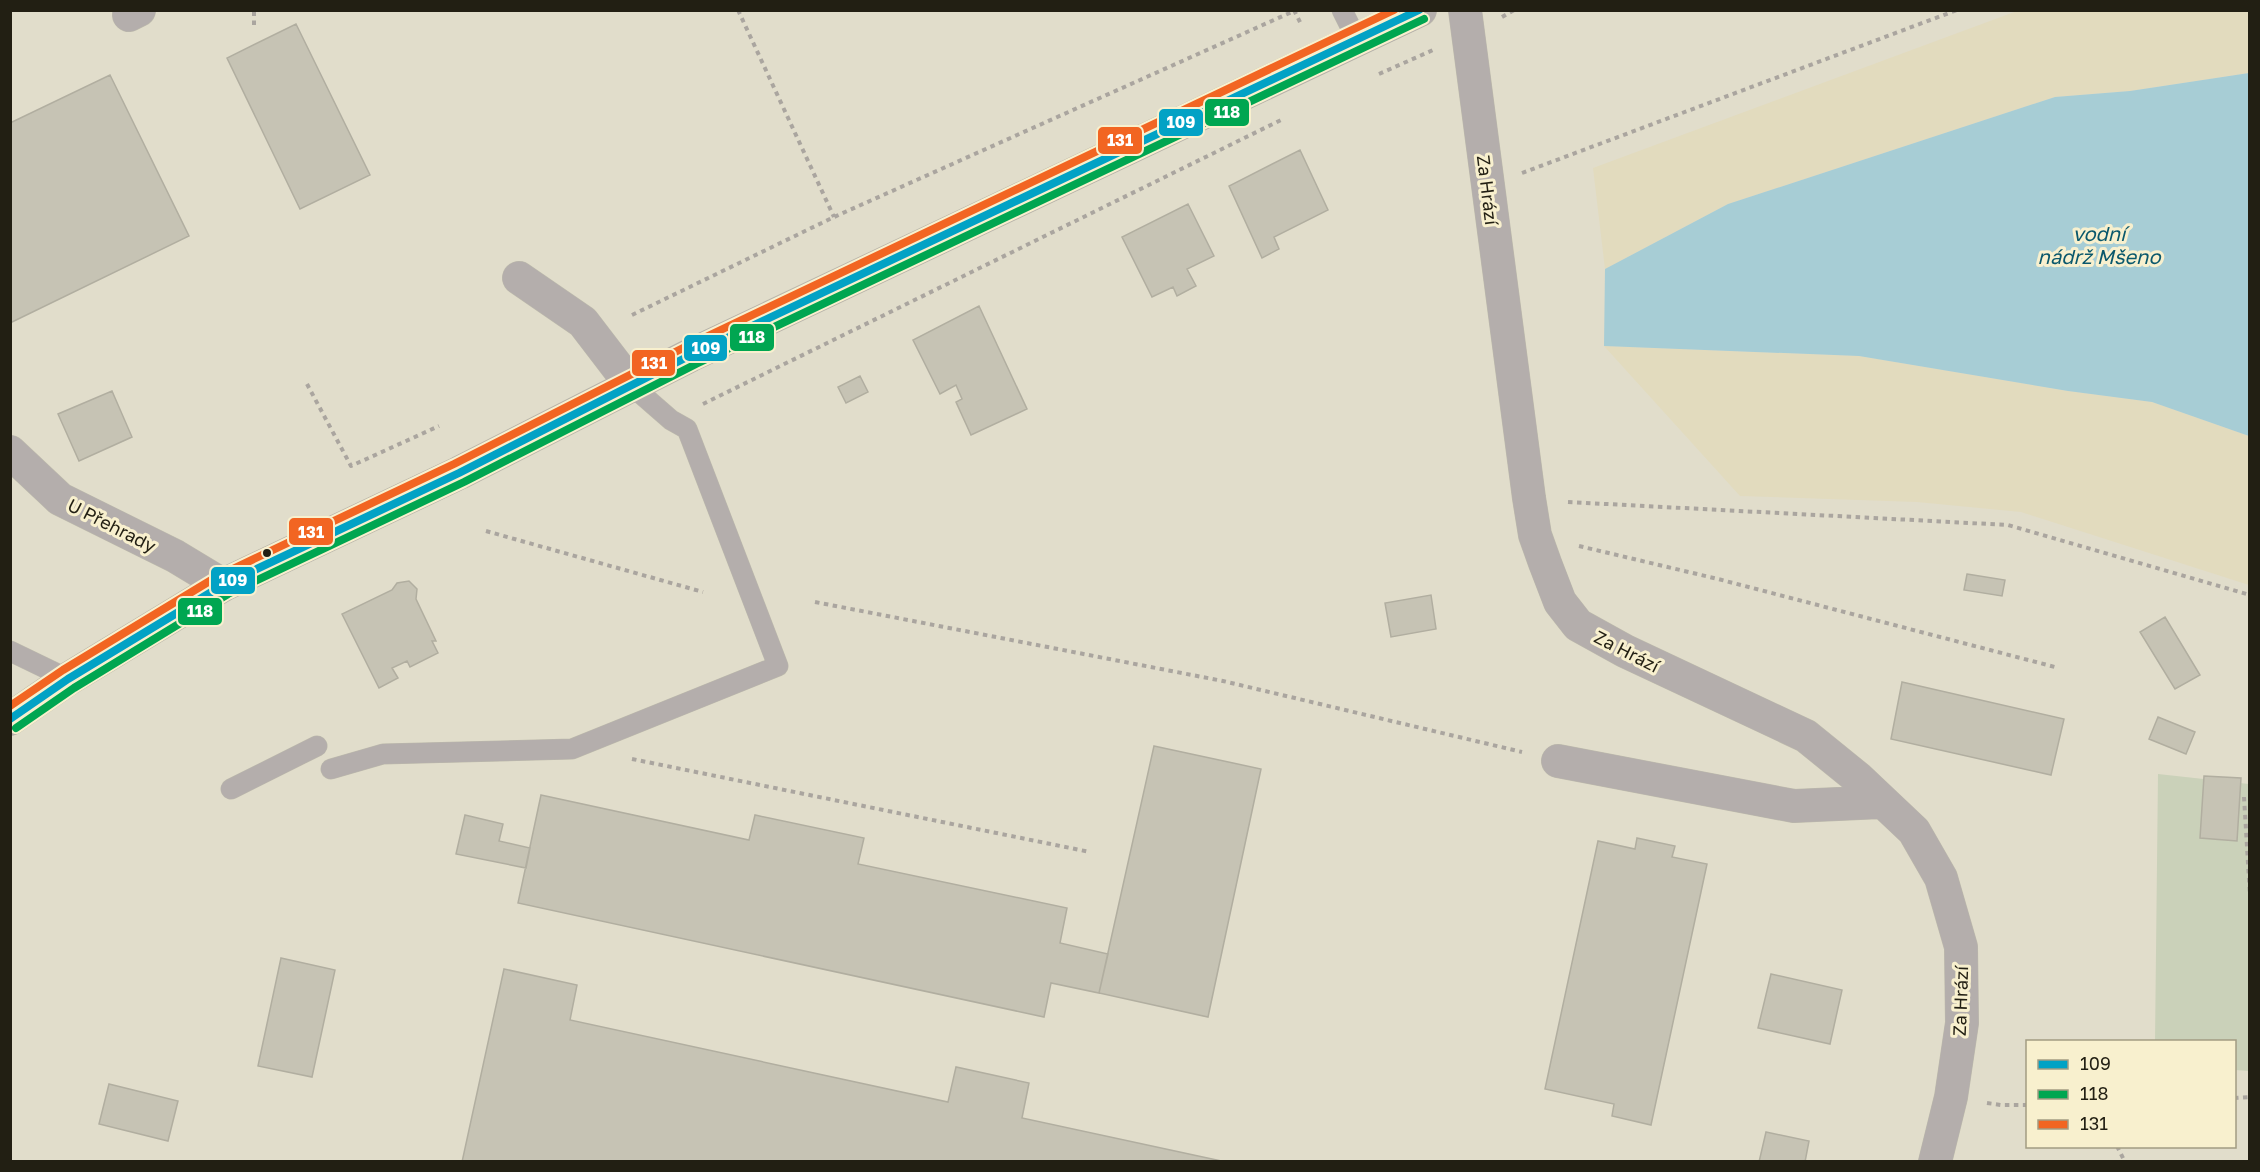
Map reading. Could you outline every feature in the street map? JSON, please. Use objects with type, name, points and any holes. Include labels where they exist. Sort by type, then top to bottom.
[{"type":"street","points":[[10,719],[68,679],[223,585],[459,473],[691,355],[1420,10]]},
{"type":"street","name":"Za Hrází","points":[[1467,22],[1529,498],[1535,535],[1560,602],[1578,625],[1625,651],[1806,736],[1859,779],[1914,831],[1941,878],[1961,946],[1962,1023],[1951,1097],[1935,1161]]},
{"type":"street","points":[[519,278],[583,322],[632,386]]},
{"type":"street","name":"U Přehrady","points":[[10,452],[60,499],[175,556],[223,585]]},
{"type":"street","points":[[1558,761],[1794,806],[1882,801]]},
{"type":"lane","points":[[1342,10],[1357,40]]},
{"type":"lane","points":[[331,769],[383,754],[572,749],[778,666],[687,429],[671,420],[632,386]]},
{"type":"lane","points":[[10,651],[68,679]]},
{"type":"lane","points":[[231,789],[317,746]]},
{"type":"path","points":[[254,25],[255,10]]},
{"type":"path","points":[[738,10],[834,217]]},
{"type":"path","points":[[1488,185],[1957,10]]},
{"type":"path","points":[[632,315],[834,217],[1294,11]]},
{"type":"path","points":[[1374,76],[1467,22]]},
{"type":"path","points":[[701,405],[1289,116]]},
{"type":"path","points":[[307,384],[351,466],[439,426]]},
{"type":"path","points":[[1529,498],[1598,505],[2008,525],[2250,595]]},
{"type":"path","points":[[486,531],[703,592]]},
{"type":"path","points":[[1535,535],[1718,579],[2055,668]]},
{"type":"path","points":[[815,602],[1223,681],[1558,761]]},
{"type":"path","points":[[572,749],[669,765],[1090,852]]},
{"type":"path","points":[[2244,797],[2250,896]]},
{"type":"green space","points":[[2158,774],[2249,784],[2249,1071],[2236,1070],[2236,1040],[2155,1040]]},
{"type":"sand","points":[[2017,11],[2249,11],[2249,73],[2130,91],[2055,97],[1728,204],[1605,269],[1593,168]]},
{"type":"sand","points":[[1604,346],[1859,356],[2068,391],[2152,402],[2249,436],[2249,585],[2021,512],[1917,502],[1740,496]]},
{"type":"water","name":"vodní nádrž Mšeno","points":[[2249,73],[2249,436],[2152,402],[2068,391],[1859,356],[1604,346],[1605,269],[1728,204],[2055,97],[2130,91]]},
{"type":"building","points":[[296,24],[370,175],[300,209],[227,58]]},
{"type":"building","points":[[110,75],[189,236],[10,323],[10,123]]},
{"type":"building","points":[[1300,150],[1328,210],[1274,237],[1279,249],[1262,258],[1229,186]]},
{"type":"building","points":[[1188,204],[1214,256],[1187,269],[1196,286],[1177,296],[1173,287],[1152,297],[1122,237]]},
{"type":"building","points":[[979,306],[1027,409],[971,435],[956,402],[962,399],[956,385],[940,394],[913,340]]},
{"type":"building","points":[[860,376],[868,392],[846,403],[838,387]]},
{"type":"building","points":[[112,391],[132,437],[79,461],[58,414]]},
{"type":"building","points":[[1967,574],[2005,580],[2002,596],[1964,590]]},
{"type":"building","points":[[409,581],[417,589],[416,599],[436,641],[432,641],[438,653],[410,667],[407,661],[392,668],[398,678],[379,688],[342,614],[392,590],[397,583]]},
{"type":"building","points":[[1431,595],[1436,629],[1391,637],[1385,603]]},
{"type":"building","points":[[2165,617],[2200,675],[2175,689],[2140,632]]},
{"type":"building","points":[[1902,682],[2064,719],[2051,775],[1891,739]]},
{"type":"building","points":[[2158,717],[2195,732],[2186,754],[2149,739]]},
{"type":"building","points":[[1154,746],[1261,769],[1208,1017],[1099,993]]},
{"type":"building","points":[[2204,776],[2241,778],[2237,841],[2200,838]]},
{"type":"building","points":[[541,795],[749,840],[755,815],[864,838],[858,864],[1067,908],[1060,943],[1108,954],[1099,993],[1051,983],[1044,1017],[518,903]]},
{"type":"building","points":[[465,815],[503,824],[499,841],[530,848],[526,868],[456,854]]},
{"type":"building","points":[[1637,838],[1675,846],[1672,857],[1707,864],[1651,1125],[1612,1116],[1614,1104],[1545,1089],[1598,841],[1635,849]]},
{"type":"building","points":[[281,958],[335,970],[312,1077],[258,1066]]},
{"type":"building","points":[[504,969],[577,985],[570,1020],[948,1102],[956,1067],[1029,1083],[1022,1118],[1226,1162],[462,1162]]},
{"type":"building","points":[[1771,974],[1842,990],[1830,1044],[1758,1028]]},
{"type":"building","points":[[109,1084],[178,1101],[168,1141],[99,1124]]},
{"type":"building","points":[[1766,1132],[1809,1141],[1805,1162],[1759,1162]]},
{"type":"transit line","name":"131","points":[[10,706],[63,670],[218,576],[454,464],[687,346],[1394,10]]},
{"type":"transit line","name":"109","points":[[10,719],[68,679],[223,585],[459,473],[691,355],[1419,10]]},
{"type":"transit line","name":"118","points":[[16,728],[74,688],[228,594],[464,482],[696,364],[1424,19]]}]
